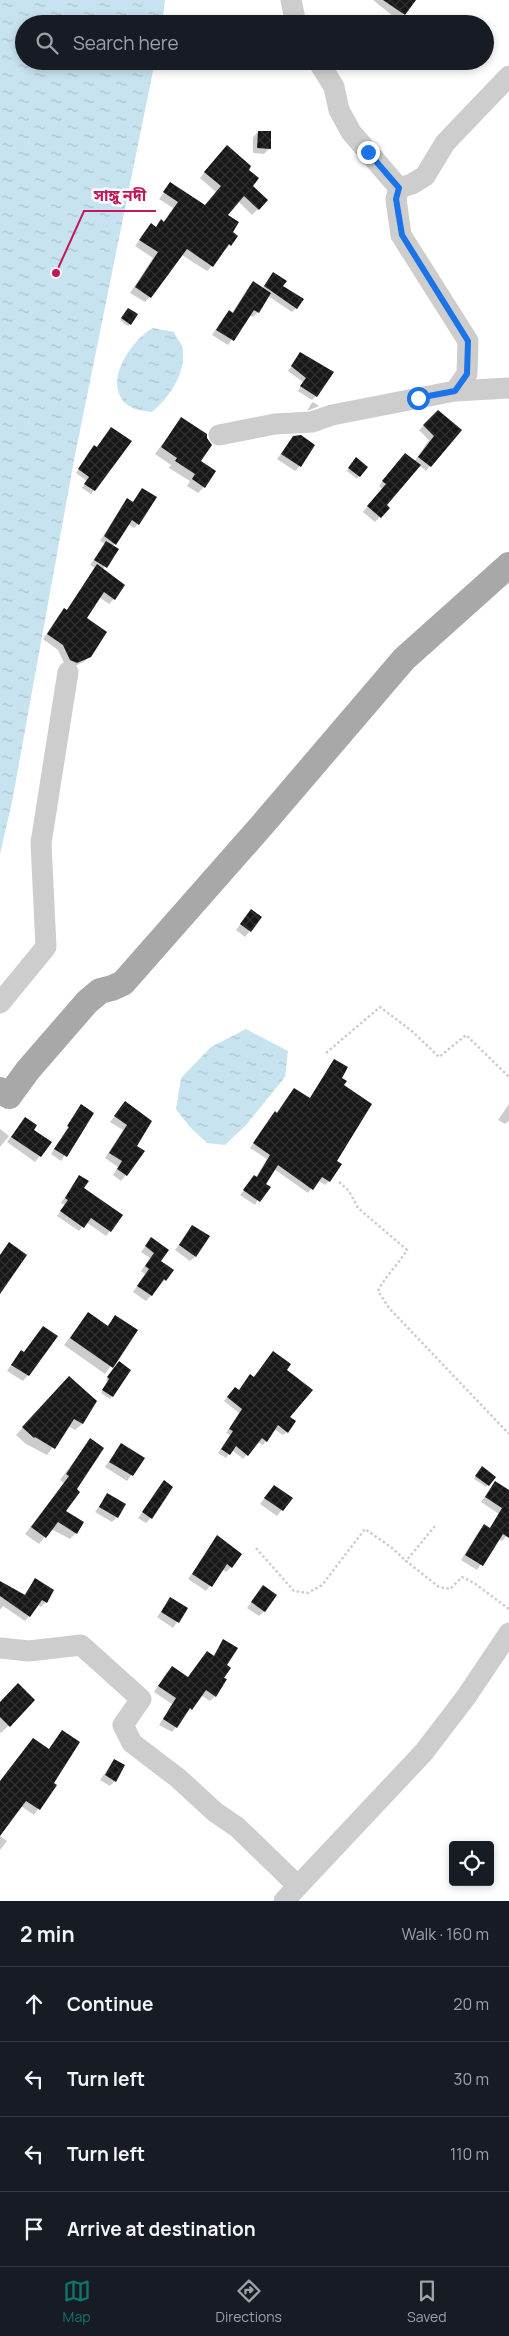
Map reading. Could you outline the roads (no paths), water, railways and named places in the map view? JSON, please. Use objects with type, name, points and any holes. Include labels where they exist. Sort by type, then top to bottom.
[{"type":"main road","points":[[0,1090],[9,1096],[28,1070],[86,1002],[100,991],[123,983],[250,839],[404,659],[509,565]]},
{"type":"street","points":[[290,0],[294,15]]},
{"type":"street","points":[[324,70],[334,87],[339,110],[351,132],[399,188]]},
{"type":"street","points":[[399,188],[412,184],[425,176],[445,143],[509,76]]},
{"type":"street","points":[[399,188],[396,199],[402,235],[468,341],[467,374],[455,391]]},
{"type":"street","points":[[219,435],[276,424],[312,422],[332,415],[455,391],[509,388]]},
{"type":"street","points":[[0,1004],[46,947],[41,843],[68,672]]},
{"type":"street","points":[[0,1648],[29,1651],[81,1645],[141,1700],[123,1725],[132,1743],[178,1778],[215,1812],[237,1827],[291,1894],[424,1752],[466,1697],[509,1634]]},
{"type":"water","points":[[0,0],[165,0],[163,15],[15,15],[15,70],[153,70],[75,455],[12,802],[0,854]]},
{"type":"water","points":[[153,328],[174,332],[182,346],[183,355],[180,374],[176,383],[165,399],[152,412],[129,406],[121,397],[117,387],[118,375],[128,352],[144,334]]},
{"type":"water","points":[[246,1029],[288,1051],[285,1077],[246,1125],[225,1145],[207,1143],[189,1126],[176,1109],[181,1078],[211,1047]]},
{"type":"place","name":"সাঙ্গু নদী","points":[[56,273]]}]
